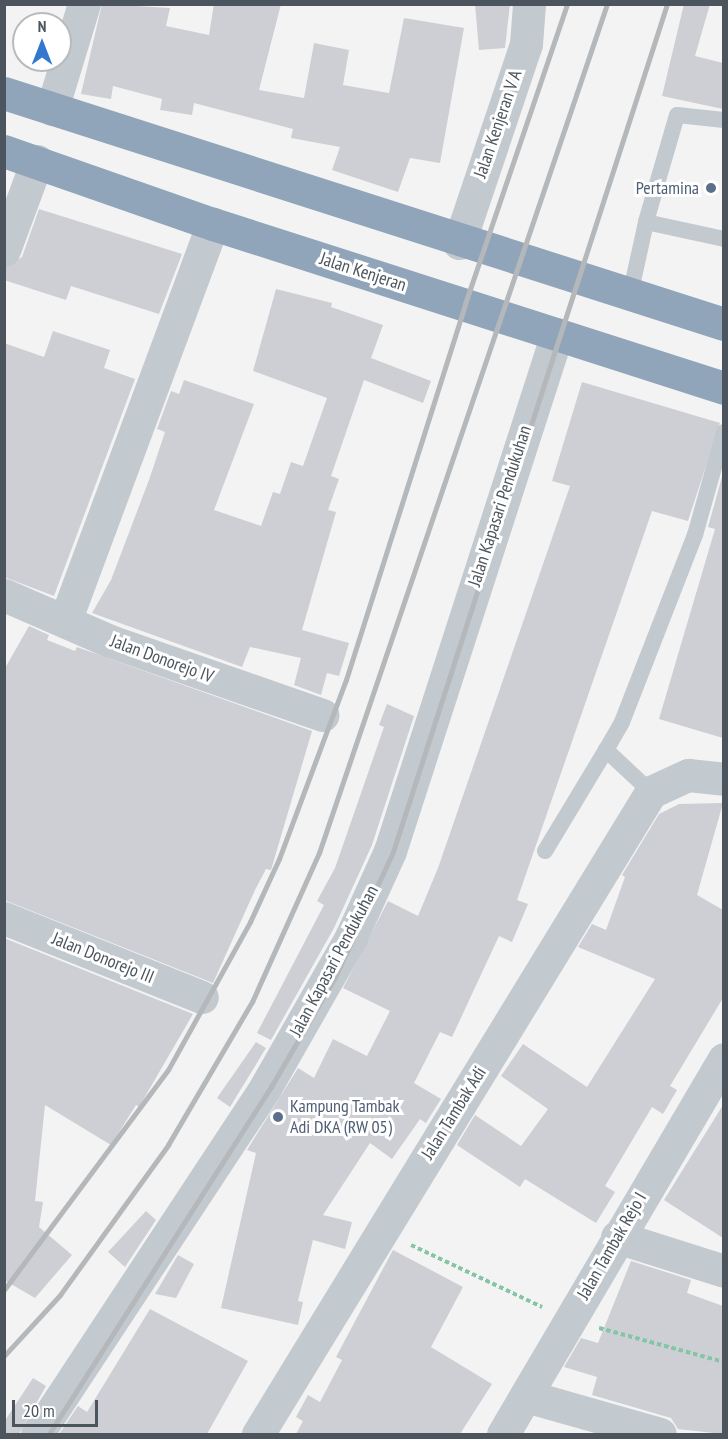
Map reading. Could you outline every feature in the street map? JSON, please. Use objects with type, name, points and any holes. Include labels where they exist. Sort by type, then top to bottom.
[{"type":"highway","points":[[4,93],[459,243],[723,324]]},
{"type":"highway","name":"Jalan Kenjeran","points":[[4,151],[213,224],[723,388]]},
{"type":"street","points":[[52,109],[84,4]]},
{"type":"street","name":"Jalan Kenjeran V A","points":[[459,243],[526,44],[529,4]]},
{"type":"street","points":[[4,250],[37,161]]},
{"type":"street","points":[[65,621],[213,224]]},
{"type":"street","name":"Jalan Kapasari Pendukuhan","points":[[37,1434],[265,1088],[351,937],[390,850],[558,334]]},
{"type":"street","name":"Jalan Donorejo IV","points":[[4,595],[65,621],[323,715]]},
{"type":"street","points":[[651,792],[688,775],[723,779]]},
{"type":"street","name":"Jalan Tambak Adi","points":[[258,1434],[651,792]]},
{"type":"street","name":"Jalan Donorejo III","points":[[4,918],[202,997]]},
{"type":"street","name":"Jalan Tambak Rejo I","points":[[502,1434],[723,1059]]},
{"type":"street","points":[[617,1237],[723,1271]]},
{"type":"street","points":[[526,1396],[660,1434]]},
{"type":"lane","points":[[630,295],[646,222],[677,115],[723,120]]},
{"type":"lane","points":[[646,222],[723,238]]},
{"type":"lane","points":[[545,851],[622,722],[694,535],[723,432]]},
{"type":"lane","points":[[606,750],[651,792]]},
{"type":"building","points":[[102,4],[170,8],[166,26],[209,35],[214,4],[281,4],[259,90],[304,98],[314,43],[349,50],[343,85],[389,93],[404,18],[464,28],[440,163],[410,158],[398,192],[332,170],[340,147],[291,138],[293,129],[194,103],[192,115],[160,110],[162,99],[113,86],[111,99],[81,94]]},
{"type":"building","points":[[475,4],[510,4],[505,48],[479,50]]},
{"type":"building","points":[[684,4],[710,4],[695,56],[723,63],[723,109],[662,96]]},
{"type":"building","points":[[39,209],[182,254],[159,314],[71,286],[66,300],[4,280],[4,268],[22,257]]},
{"type":"building","points":[[276,289],[332,303],[331,307],[383,325],[371,358],[431,381],[423,403],[364,380],[331,476],[339,479],[328,510],[336,512],[302,630],[349,643],[339,676],[327,673],[321,695],[294,685],[301,658],[250,647],[242,667],[92,613],[111,580],[149,480],[165,432],[157,429],[171,391],[179,394],[184,380],[254,404],[214,510],[261,526],[273,492],[280,494],[291,462],[303,466],[327,398],[253,371]]},
{"type":"building","points":[[53,331],[110,350],[104,368],[135,379],[54,596],[4,577],[4,343],[44,357]]},
{"type":"building","points":[[582,382],[720,423],[688,521],[652,511],[517,900],[528,904],[512,942],[499,936],[452,1037],[440,1032],[414,1083],[441,1099],[426,1123],[420,1119],[392,1159],[370,1143],[323,1215],[352,1222],[345,1249],[313,1240],[298,1301],[303,1302],[298,1325],[221,1308],[256,1153],[247,1150],[298,1068],[314,1078],[333,1039],[367,1056],[390,1011],[343,988],[388,901],[418,916],[438,868],[570,486],[552,481]]},
{"type":"building","points":[[723,473],[723,738],[659,719],[715,529],[708,527]]},
{"type":"building","points":[[29,626],[49,635],[47,640],[75,651],[77,647],[312,731],[271,870],[266,869],[255,890],[213,983],[4,900],[4,670]]},
{"type":"building","points":[[387,704],[414,716],[372,845],[334,928],[271,1040],[257,1033],[324,905],[317,901],[335,868],[384,727],[379,725]]},
{"type":"building","points":[[723,803],[697,895],[723,910],[723,998],[670,1086],[677,1090],[663,1114],[652,1107],[605,1186],[615,1192],[596,1223],[525,1179],[520,1187],[457,1145],[475,1115],[521,1146],[548,1109],[501,1076],[523,1044],[587,1087],[655,979],[578,947],[592,924],[606,930],[625,877],[622,875],[659,814],[679,804]]},
{"type":"building","points":[[4,938],[193,1014],[139,1107],[136,1105],[111,1145],[45,1105],[35,1201],[43,1202],[39,1227],[72,1255],[35,1298],[4,1280]]},
{"type":"building","points":[[256,1042],[266,1048],[230,1107],[217,1098]]},
{"type":"building","points":[[723,1105],[723,1238],[664,1200]]},
{"type":"building","points":[[146,1211],[156,1220],[125,1267],[108,1252]]},
{"type":"building","points":[[393,1250],[463,1287],[431,1347],[492,1384],[460,1434],[296,1434],[303,1421],[296,1417],[308,1395],[320,1402],[342,1360],[336,1357]]},
{"type":"building","points":[[178,1255],[194,1264],[176,1298],[155,1294]]},
{"type":"building","points":[[631,1261],[691,1280],[687,1293],[723,1306],[723,1434],[678,1429],[671,1418],[592,1395],[597,1377],[564,1367],[581,1338],[598,1343]]},
{"type":"building","points":[[150,1309],[248,1361],[207,1434],[59,1434],[78,1406],[87,1412]]},
{"type":"building","points":[[33,1378],[46,1386],[19,1434],[4,1434],[4,1422]]},
{"type":"railway","points":[[4,1290],[168,1070],[250,922],[279,859],[346,680],[465,304],[567,4]]},
{"type":"railway","points":[[4,1356],[60,1295],[168,1145],[252,1002],[319,853],[607,4]]},
{"type":"railway","points":[[49,1434],[271,1087],[335,977],[393,852],[667,4]]},
{"type":"place","name":"Pertamina","points":[[711,188]]},
{"type":"place","name":"Kampung Tambak Adi DKA (RW 05)","points":[[278,1117]]}]
